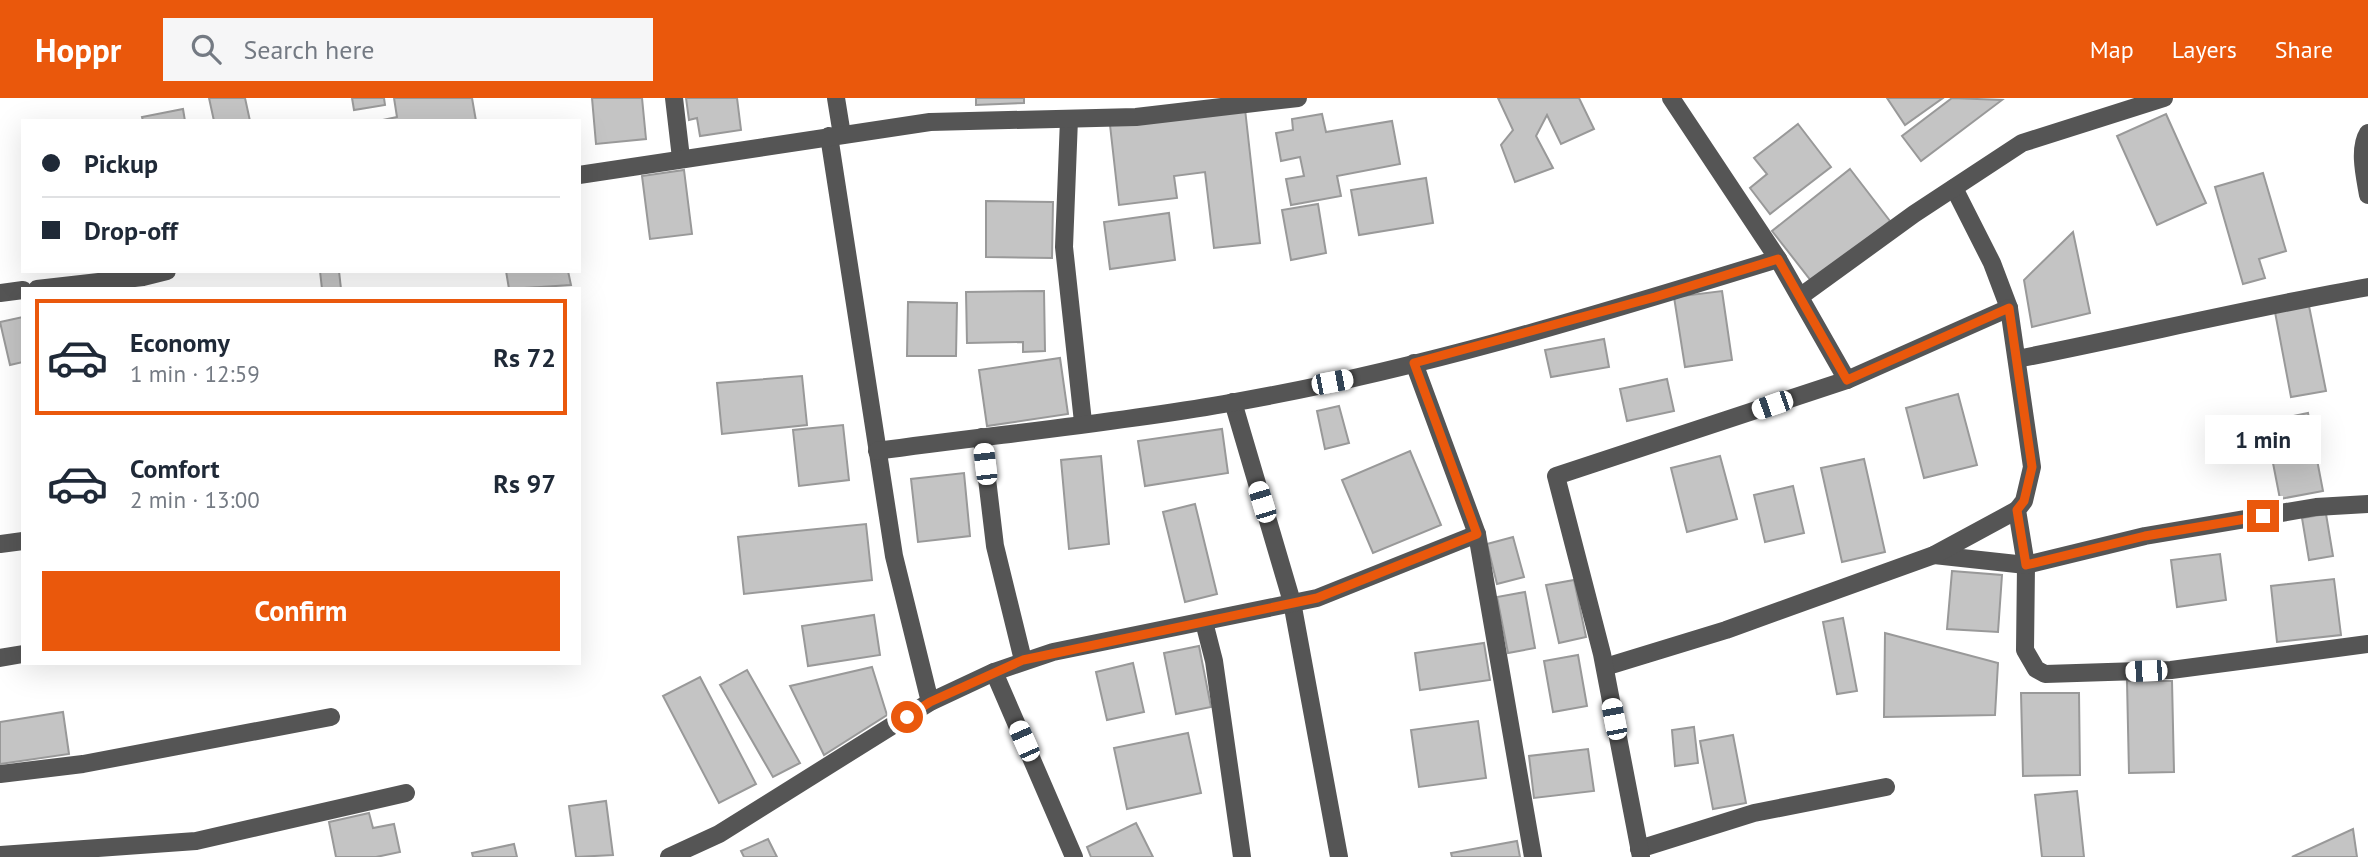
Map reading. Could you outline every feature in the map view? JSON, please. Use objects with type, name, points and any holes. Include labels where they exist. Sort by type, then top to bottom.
[{"type":"street","points":[[674,98],[681,158]]},
{"type":"street","points":[[836,98],[835,136],[877,452],[894,556],[930,702]]},
{"type":"street","points":[[581,175],[930,122],[1136,117],[1298,98]]},
{"type":"street","points":[[1671,98],[1778,259],[1847,380]]},
{"type":"street","points":[[1801,296],[2022,143],[2164,98]]},
{"type":"street","points":[[1069,119],[1064,247],[1083,422]]},
{"type":"street","points":[[2368,133],[2364,140],[2368,195]]},
{"type":"street","points":[[1605,667],[1726,630],[1934,555],[2017,510],[2027,492],[2032,467],[2009,308],[1992,262],[1954,188]]},
{"type":"street","points":[[877,452],[1233,402],[1414,363],[1655,297],[1778,259]]},
{"type":"street","points":[[55,287],[159,273]]},
{"type":"street","points":[[2017,359],[2244,309],[2368,288]]},
{"type":"street","points":[[0,293],[21,290]]},
{"type":"street","points":[[1886,786],[1754,813],[1640,853],[1605,667],[1556,476],[1847,380],[2009,308]]},
{"type":"street","points":[[1414,363],[1477,534],[1533,857]]},
{"type":"street","points":[[1233,402],[1292,602],[1339,857]]},
{"type":"street","points":[[982,437],[995,546],[1023,660]]},
{"type":"street","points":[[1934,555],[2026,565],[2145,536],[2316,507],[2368,504]]},
{"type":"street","points":[[2017,510],[2026,565],[2025,650],[2036,669],[2045,674],[2171,670],[2368,644]]},
{"type":"street","points":[[669,857],[719,834],[930,702],[1023,660],[1345,589],[1477,534]]},
{"type":"street","points":[[0,544],[21,541]]},
{"type":"street","points":[[1204,621],[1214,661],[1242,857]]},
{"type":"street","points":[[0,658],[21,654]]},
{"type":"street","points":[[994,672],[1074,857]]},
{"type":"street","points":[[0,774],[83,764],[331,717]]},
{"type":"street","points":[[0,855],[196,841],[406,793]]},
{"type":"building","points":[[209,98],[245,98],[250,119],[214,119]]},
{"type":"building","points":[[352,98],[384,98],[385,105],[354,110]]},
{"type":"building","points":[[394,98],[472,98],[476,119],[388,119],[397,117]]},
{"type":"building","points":[[592,98],[642,98],[646,139],[596,144]]},
{"type":"building","points":[[686,98],[737,98],[741,130],[700,136],[697,118],[689,120]]},
{"type":"building","points":[[976,98],[1024,98],[1024,103],[976,105]]},
{"type":"building","points":[[1498,98],[1579,98],[1594,129],[1561,144],[1547,115],[1536,136],[1553,168],[1515,182],[1501,145],[1513,130]]},
{"type":"building","points":[[1887,98],[1943,98],[1905,125]]},
{"type":"building","points":[[1952,98],[2002,100],[1921,161],[1902,136]]},
{"type":"building","points":[[183,109],[185,119],[142,119]]},
{"type":"building","points":[[1245,109],[1260,243],[1214,248],[1205,172],[1174,176],[1177,198],[1119,205],[1110,125]]},
{"type":"building","points":[[1322,114],[1326,132],[1392,121],[1400,164],[1337,176],[1341,196],[1291,205],[1286,179],[1304,176],[1300,157],[1281,161],[1276,133],[1293,130],[1292,119]]},
{"type":"building","points":[[2166,114],[2206,203],[2157,225],[2117,136]]},
{"type":"building","points":[[1798,124],[1831,167],[1770,214],[1750,188],[1767,174],[1754,158]]},
{"type":"building","points":[[1850,169],[1890,221],[1812,282],[1772,231]]},
{"type":"building","points":[[684,170],[692,234],[650,239],[642,176]]},
{"type":"building","points":[[2263,173],[2286,251],[2259,259],[2265,278],[2243,284],[2215,187]]},
{"type":"building","points":[[1426,178],[1433,223],[1359,235],[1351,190]]},
{"type":"building","points":[[986,201],[1053,202],[1052,258],[986,257]]},
{"type":"building","points":[[1318,204],[1326,253],[1291,260],[1282,210]]},
{"type":"building","points":[[1169,213],[1175,260],[1110,269],[1104,222]]},
{"type":"building","points":[[2073,232],[2090,313],[2032,327],[2024,280]]},
{"type":"building","points":[[320,273],[339,273],[341,287],[322,287]]},
{"type":"building","points":[[506,273],[568,273],[571,285],[540,287],[509,287]]},
{"type":"building","points":[[1044,291],[1045,351],[1023,352],[1023,342],[967,343],[966,292]]},
{"type":"building","points":[[1722,291],[1732,360],[1685,367],[1674,297]]},
{"type":"building","points":[[908,302],[957,303],[956,356],[907,356]]},
{"type":"building","points":[[2309,306],[2326,391],[2291,397],[2275,312]]},
{"type":"building","points":[[21,317],[21,362],[10,365],[0,322]]},
{"type":"building","points":[[1604,339],[1609,367],[1551,377],[1545,350]]},
{"type":"building","points":[[1060,358],[1068,414],[987,426],[979,370]]},
{"type":"building","points":[[802,376],[807,425],[722,434],[717,383]]},
{"type":"building","points":[[1667,379],[1674,411],[1627,421],[1620,389]]},
{"type":"building","points":[[1958,394],[1977,465],[1924,478],[1906,408]]},
{"type":"building","points":[[1339,406],[1349,443],[1325,449],[1317,411]]},
{"type":"building","points":[[2308,413],[2323,491],[2280,499],[2265,422]]},
{"type":"building","points":[[843,425],[849,480],[799,486],[793,430]]},
{"type":"building","points":[[1222,429],[1228,473],[1145,486],[1138,441]]},
{"type":"building","points":[[1410,451],[1441,525],[1373,553],[1342,480]]},
{"type":"building","points":[[1101,456],[1109,544],[1069,549],[1061,460]]},
{"type":"building","points":[[1720,456],[1737,519],[1687,532],[1671,468]]},
{"type":"building","points":[[1864,459],[1885,552],[1842,562],[1821,468]]},
{"type":"building","points":[[964,473],[970,536],[918,542],[911,479]]},
{"type":"building","points":[[1793,486],[1804,533],[1765,542],[1754,495]]},
{"type":"building","points":[[1195,504],[1217,594],[1185,602],[1163,512]]},
{"type":"building","points":[[2326,514],[2333,556],[2309,560],[2302,518]]},
{"type":"building","points":[[866,524],[872,580],[744,594],[738,537]]},
{"type":"building","points":[[1513,537],[1524,577],[1497,584],[1487,544]]},
{"type":"building","points":[[2220,554],[2226,600],[2177,607],[2171,560]]},
{"type":"building","points":[[1952,571],[2002,575],[1998,632],[1947,629]]},
{"type":"building","points":[[2334,579],[2341,635],[2277,642],[2271,586]]},
{"type":"building","points":[[1574,580],[1586,637],[1559,643],[1546,585]]},
{"type":"building","points":[[1525,592],[1535,648],[1508,653],[1497,597]]},
{"type":"building","points":[[874,615],[880,655],[808,666],[802,626]]},
{"type":"building","points":[[1843,618],[1857,691],[1837,694],[1823,622]]},
{"type":"building","points":[[1885,633],[1998,663],[1995,715],[1884,717]]},
{"type":"building","points":[[1484,643],[1490,680],[1420,690],[1415,653]]},
{"type":"building","points":[[1199,646],[1211,707],[1176,714],[1164,653]]},
{"type":"building","points":[[1578,655],[1587,706],[1553,712],[1544,661]]},
{"type":"building","points":[[1133,663],[1144,712],[1107,720],[1096,672]]},
{"type":"building","points":[[872,667],[887,715],[824,755],[790,686]]},
{"type":"building","points":[[747,670],[800,763],[773,777],[720,685]]},
{"type":"building","points":[[700,677],[756,784],[719,803],[663,696]]},
{"type":"building","points":[[2127,681],[2172,681],[2174,772],[2129,773]]},
{"type":"building","points":[[2021,693],[2079,693],[2080,775],[2023,776]]},
{"type":"building","points":[[63,712],[69,754],[0,764],[0,722]]},
{"type":"building","points":[[1478,721],[1486,778],[1419,787],[1411,730]]},
{"type":"building","points":[[1694,727],[1698,763],[1675,766],[1672,730]]},
{"type":"building","points":[[1188,733],[1201,793],[1127,809],[1114,748]]},
{"type":"building","points":[[1733,735],[1746,803],[1713,809],[1700,741]]},
{"type":"building","points":[[1588,749],[1594,791],[1534,798],[1529,756]]},
{"type":"building","points":[[2077,791],[2084,857],[2042,857],[2035,795]]},
{"type":"building","points":[[606,801],[613,855],[576,857],[569,806]]},
{"type":"building","points":[[369,813],[373,828],[394,824],[400,852],[376,857],[336,857],[329,822]]},
{"type":"building","points":[[1136,823],[1153,857],[1091,857],[1087,847]]},
{"type":"building","points":[[2353,829],[2357,857],[2292,857]]},
{"type":"building","points":[[768,839],[777,857],[744,857],[741,851]]},
{"type":"building","points":[[1517,841],[1520,857],[1452,857],[1451,853]]},
{"type":"building","points":[[514,844],[517,857],[473,857],[472,853]]},
{"type":"route","points":[[907,717],[930,702],[1023,660],[1317,598],[1477,534],[1414,363],[1655,297],[1778,259],[1847,380],[2009,308],[2032,467],[2024,501],[2017,510],[2026,565],[2145,536],[2263,516]]}]
